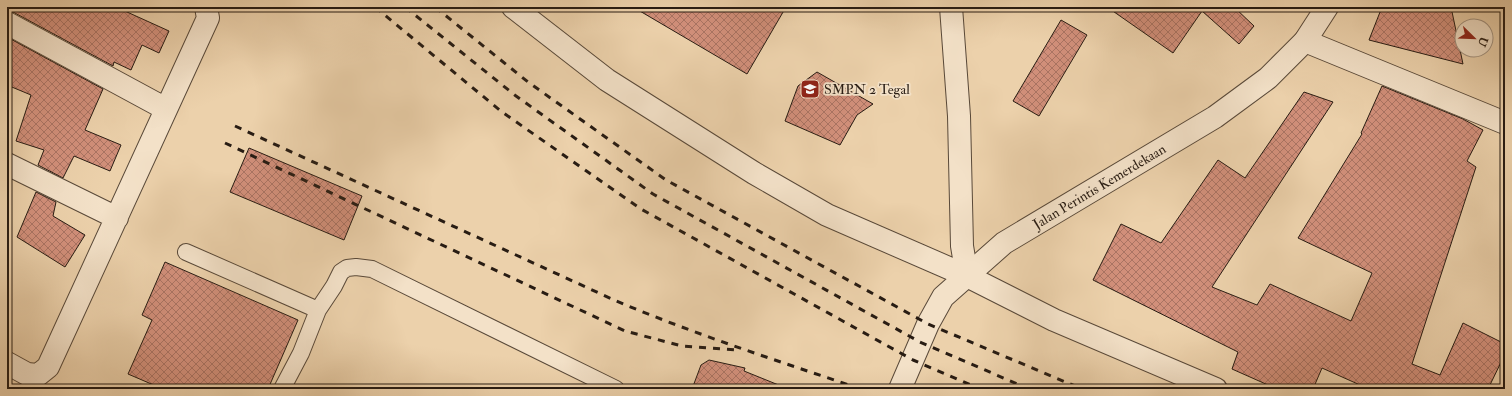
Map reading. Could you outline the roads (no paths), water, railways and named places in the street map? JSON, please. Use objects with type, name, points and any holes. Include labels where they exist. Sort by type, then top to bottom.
[{"type":"street","points":[[7,363],[27,374],[38,375],[48,367],[208,18],[206,7]]},
{"type":"street","points":[[513,7],[607,80],[754,173],[827,215],[967,276],[1054,320],[1216,389]]},
{"type":"street","points":[[951,7],[959,116],[962,246],[967,276]]},
{"type":"street","name":"Jalan Perintis Kemerdekaan","points":[[900,389],[928,324],[943,297],[1004,243],[1214,117],[1268,78],[1305,41],[1327,7]]},
{"type":"street","points":[[7,23],[166,109]]},
{"type":"street","points":[[1305,41],[1505,123]]},
{"type":"street","points":[[7,164],[117,218]]},
{"type":"lane","points":[[186,252],[318,310]]},
{"type":"lane","points":[[282,389],[301,353],[318,310],[334,286],[341,272],[347,268],[356,267],[372,269],[616,389]]},
{"type":"railway","points":[[375,7],[502,112],[641,209],[913,360],[980,389]]},
{"type":"railway","points":[[405,7],[516,96],[653,194],[920,342],[1029,389]]},
{"type":"railway","points":[[435,7],[528,82],[666,180],[928,324],[1082,389]]},
{"type":"railway","points":[[235,126],[614,300],[705,336],[861,389]]},
{"type":"railway","points":[[225,143],[625,331],[682,346],[737,350]]},
{"type":"place","name":"SMPN 2 Tegal","points":[[810,89]]}]
